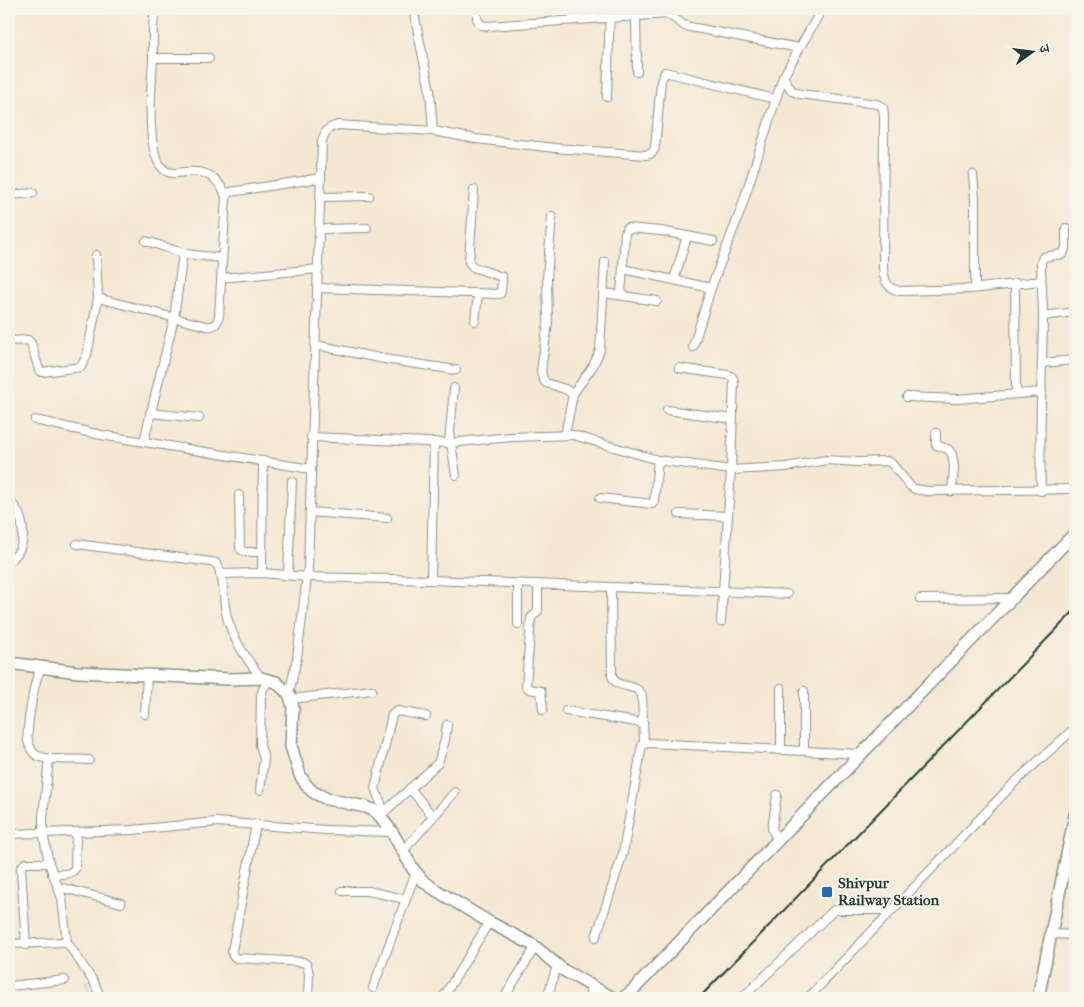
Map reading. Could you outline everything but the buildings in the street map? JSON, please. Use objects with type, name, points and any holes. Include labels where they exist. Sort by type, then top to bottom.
[{"type":"street","points":[[98,298],[212,327],[219,316],[226,201],[220,185],[209,175],[196,171],[168,172],[157,159],[150,128],[155,9]]},
{"type":"street","points":[[413,9],[430,91],[433,131]]},
{"type":"street","points":[[476,9],[477,19],[481,25],[488,26],[668,14],[685,26],[799,48]]},
{"type":"street","points":[[607,97],[610,9]]},
{"type":"street","points":[[693,347],[711,288],[740,212],[783,77],[822,9]]},
{"type":"street","points":[[636,16],[637,72]]},
{"type":"street","points":[[153,58],[210,58]]},
{"type":"street","points":[[382,814],[366,807],[320,796],[306,784],[300,775],[291,746],[293,708],[290,696],[297,658],[307,577],[322,142],[324,133],[329,127],[338,124],[433,131],[476,139],[555,148],[646,155],[652,153],[655,148],[661,81],[665,72],[775,99]]},
{"type":"street","points":[[783,77],[792,91],[800,94],[876,104],[883,107],[883,267],[887,285],[892,290],[975,288],[1041,281]]},
{"type":"street","points":[[973,175],[975,199],[975,288]]},
{"type":"street","points":[[224,192],[321,178]]},
{"type":"street","points":[[318,288],[500,294],[502,279],[500,275],[473,267],[469,262],[474,190]]},
{"type":"street","points":[[9,195],[34,193]]},
{"type":"street","points":[[320,197],[369,196]]},
{"type":"street","points":[[552,216],[548,278],[548,319],[542,375],[546,383],[565,389],[573,394]]},
{"type":"street","points":[[320,229],[367,228]]},
{"type":"street","points":[[621,295],[625,232],[627,228],[661,231],[713,241]]},
{"type":"street","points":[[1041,491],[1039,443],[1042,392],[1042,258],[1063,254],[1066,246],[1066,228]]},
{"type":"street","points":[[674,280],[687,236]]},
{"type":"street","points":[[146,242],[183,253],[222,258]]},
{"type":"street","points":[[1066,246],[1075,246]]},
{"type":"street","points":[[144,441],[174,318],[183,253]]},
{"type":"street","points":[[9,342],[28,340],[31,343],[39,370],[42,372],[82,367],[87,355],[98,298],[96,255]]},
{"type":"street","points":[[565,435],[573,394],[593,366],[600,350],[606,262]]},
{"type":"street","points":[[221,278],[319,269]]},
{"type":"street","points":[[623,269],[711,288]]},
{"type":"street","points":[[1015,283],[1016,393]]},
{"type":"street","points":[[604,293],[657,301]]},
{"type":"street","points":[[476,321],[478,294]]},
{"type":"street","points":[[1043,316],[1075,312]]},
{"type":"street","points":[[316,345],[384,359],[456,370]]},
{"type":"street","points":[[1042,363],[1075,360]]},
{"type":"street","points":[[679,368],[732,376],[734,380],[731,470],[720,622]]},
{"type":"street","points":[[454,388],[450,443],[456,475]]},
{"type":"street","points":[[907,397],[957,399],[1042,392]]},
{"type":"street","points":[[667,410],[732,419]]},
{"type":"street","points":[[150,413],[199,418]]},
{"type":"street","points":[[35,420],[101,434],[311,469]]},
{"type":"street","points":[[936,433],[936,445],[948,449],[952,454],[952,491]]},
{"type":"street","points":[[312,437],[450,443],[511,437],[573,435],[658,460],[731,470],[786,467],[826,460],[886,461],[891,463],[915,489],[927,491],[1041,491],[1075,489]]},
{"type":"street","points":[[431,580],[434,442]]},
{"type":"street","points":[[600,498],[652,504],[654,501],[658,460]]},
{"type":"street","points":[[262,573],[263,461]]},
{"type":"street","points":[[288,575],[292,481]]},
{"type":"street","points":[[239,495],[240,549],[245,552],[262,552]]},
{"type":"street","points":[[9,501],[16,508],[23,528],[23,535],[17,553],[9,561]]},
{"type":"street","points":[[310,512],[387,518]]},
{"type":"street","points":[[679,514],[728,516]]},
{"type":"street","points":[[623,998],[782,837],[1075,533]]},
{"type":"street","points":[[77,544],[216,564],[220,574],[226,615],[230,626],[245,656],[266,679]]},
{"type":"street","points":[[220,574],[262,573],[307,577],[786,594]]},
{"type":"street","points":[[518,585],[518,624]]},
{"type":"street","points":[[538,585],[538,611],[531,618],[526,686],[529,689],[541,691],[542,710]]},
{"type":"street","points":[[596,937],[623,853],[640,748],[644,743],[642,695],[637,688],[617,684],[612,676],[612,588]]},
{"type":"street","points":[[920,598],[1012,598]]},
{"type":"street","points":[[9,663],[78,672],[266,679],[282,686],[290,696]]},
{"type":"street","points":[[44,667],[38,673],[32,701],[28,740],[36,755],[49,758],[89,760]]},
{"type":"street","points":[[145,714],[146,674]]},
{"type":"street","points":[[260,790],[264,759],[260,745],[261,695],[266,679]]},
{"type":"street","points":[[781,688],[781,750]]},
{"type":"street","points":[[290,696],[372,690]]},
{"type":"street","points":[[804,691],[804,751]]},
{"type":"street","points":[[426,716],[397,711],[392,715],[375,788],[382,814],[416,872],[434,889],[488,922],[536,946],[590,993],[614,998]]},
{"type":"street","points":[[566,711],[643,723]]},
{"type":"street","points":[[382,814],[438,763],[445,740],[446,725]]},
{"type":"street","points":[[808,998],[1015,782],[1075,728]]},
{"type":"street","points":[[644,743],[861,754]]},
{"type":"street","points":[[49,758],[44,794],[44,833],[49,863],[62,898],[67,942],[96,984],[100,998]]},
{"type":"street","points":[[410,788],[433,817]]},
{"type":"street","points":[[403,851],[455,792]]},
{"type":"street","points":[[778,795],[772,829],[774,834],[782,837]]},
{"type":"street","points":[[1045,998],[1075,814]]},
{"type":"street","points":[[9,834],[132,830],[216,822],[327,830],[392,832]]},
{"type":"street","points":[[256,824],[232,951],[233,956],[236,958],[303,962],[307,964],[309,974],[308,998]]},
{"type":"street","points":[[52,874],[72,873],[74,869],[76,832]]},
{"type":"street","points":[[1038,998],[1075,845]]},
{"type":"street","points":[[26,945],[21,868],[25,863],[49,863]]},
{"type":"street","points":[[373,988],[416,872]]},
{"type":"street","points":[[58,888],[121,903]]},
{"type":"street","points":[[342,891],[368,891],[405,899]]},
{"type":"street","points":[[742,998],[834,910],[892,910]]},
{"type":"street","points":[[443,998],[488,922]]},
{"type":"street","points":[[1054,934],[1075,935]]},
{"type":"street","points":[[9,944],[26,945],[67,942]]},
{"type":"street","points":[[504,998],[536,946]]},
{"type":"street","points":[[547,998],[557,966]]},
{"type":"street","points":[[9,986],[65,980]]},
{"type":"waterway","points":[[86,981],[90,998]]},
{"type":"railway","points":[[699,998],[1075,610]]},
{"type":"place","name":"Shivpur Railway Station","points":[[827,892]]}]
